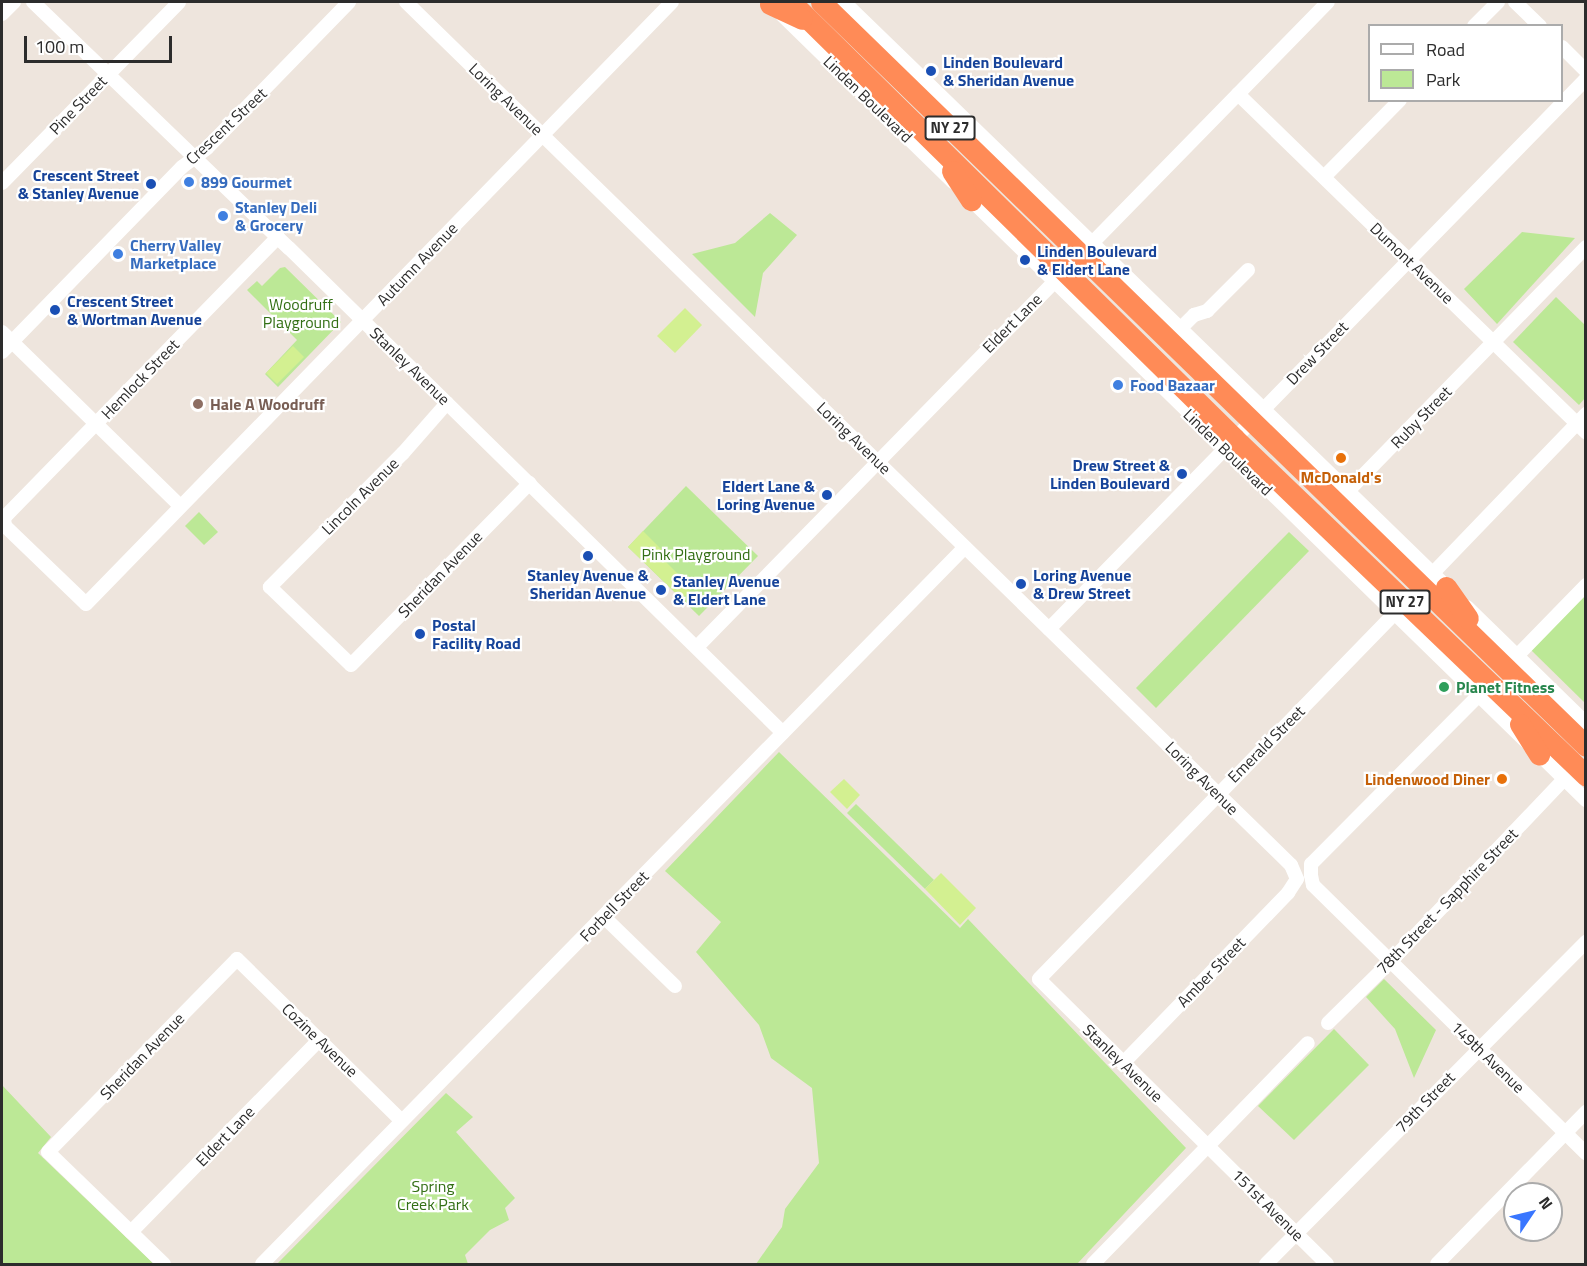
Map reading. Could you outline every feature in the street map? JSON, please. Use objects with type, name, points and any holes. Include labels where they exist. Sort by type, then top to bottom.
[{"type":"highway","name":"Linden Boulevard","points":[[777,2],[818,27],[931,138],[1072,262],[1179,338],[1258,414],[1493,656],[1586,747]]},
{"type":"highway","name":"Linden Boulevard","points":[[821,2],[920,98],[1072,262],[1110,314],[1229,443],[1397,605],[1502,696],[1586,776]]},
{"type":"highway","points":[[920,98],[978,133]]},
{"type":"highway","points":[[931,138],[971,200]]},
{"type":"highway","points":[[1138,289],[1179,338]]},
{"type":"highway","points":[[1110,314],[1148,374]]},
{"type":"highway","points":[[1334,554],[1397,605]]},
{"type":"highway","points":[[1439,580],[1493,656]]},
{"type":"highway","points":[[1502,696],[1539,754]]},
{"type":"street","points":[[2,14],[14,2]]},
{"type":"street","name":"Stanley Avenue","points":[[33,2],[278,237],[783,733]]},
{"type":"street","name":"Pine Street","points":[[2,183],[178,2]]},
{"type":"street","name":"Crescent Street","points":[[2,352],[7,337],[182,167],[207,148],[349,2]]},
{"type":"street","name":"Loring Avenue","points":[[406,2],[1291,865],[1297,879]]},
{"type":"street","name":"Autumn Avenue","points":[[3,522],[86,604],[672,2]]},
{"type":"street","name":"Linden Boulevard","points":[[777,2],[971,200],[1072,262],[1138,289]]},
{"type":"street","name":"Linden Boulevard","points":[[844,2],[978,133],[1072,262],[1148,374],[1229,443],[1334,554]]},
{"type":"street","name":"Eldert Lane","points":[[697,647],[877,460],[1328,2]]},
{"type":"street","points":[[1476,24],[1498,2]]},
{"type":"street","points":[[1515,2],[1538,24]]},
{"type":"street","points":[[1563,48],[1586,71]]},
{"type":"street","name":"Drew Street","points":[[1049,628],[1586,79]]},
{"type":"street","name":"Dumont Avenue","points":[[1238,94],[1493,342],[1582,423]]},
{"type":"street","points":[[1324,177],[1398,102]]},
{"type":"street","name":"Hemlock Street","points":[[3,522],[278,237]]},
{"type":"street","name":"Ruby Street","points":[[1348,491],[1586,247]]},
{"type":"street","points":[[1179,338],[1194,315],[1207,311],[1248,270]]},
{"type":"street","points":[[7,337],[180,506]]},
{"type":"street","name":"Lincoln Avenue","points":[[351,665],[270,587],[403,453],[447,403]]},
{"type":"street","name":"Linden Boulevard","points":[[1258,414],[1348,491],[1586,723]]},
{"type":"street","points":[[1439,580],[1582,423]]},
{"type":"street","name":"Sheridan Avenue","points":[[351,665],[530,483]]},
{"type":"street","name":"Forbell Street","points":[[262,1264],[965,547]]},
{"type":"street","points":[[1517,656],[1586,585]]},
{"type":"street","name":"Linden Boulevard","points":[[1397,605],[1479,695],[1586,800]]},
{"type":"street","name":"Emerald Street","points":[[1039,979],[1397,605]]},
{"type":"street","points":[[1390,962],[1314,885],[1311,864],[1479,695]]},
{"type":"street","name":"78th Street - Sapphire Street","points":[[1329,1023],[1564,778]]},
{"type":"street","name":"Amber Street","points":[[1123,1063],[1288,893],[1297,879]]},
{"type":"street","points":[[604,916],[675,986]]},
{"type":"street","name":"79th Street","points":[[1266,1264],[1478,1048],[1586,942]]},
{"type":"street","name":"Sheridan Avenue","points":[[131,1232],[48,1152],[237,959]]},
{"type":"street","name":"Cozine Avenue","points":[[237,959],[402,1121]]},
{"type":"street","name":"149th Avenue","points":[[1390,962],[1586,1153]]},
{"type":"street","name":"Stanley Avenue","points":[[1039,979],[1208,1145]]},
{"type":"street","name":"Eldert Lane","points":[[131,1232],[319,1040]]},
{"type":"street","points":[[1093,1264],[1308,1043]]},
{"type":"street","points":[[1437,1264],[1586,1112]]},
{"type":"street","name":"151st Avenue","points":[[1208,1145],[1327,1264]]},
{"type":"street","points":[[131,1232],[164,1264]]},
{"type":"green space","points":[[770,213],[797,235],[763,273],[755,317],[692,254],[735,243]]},
{"type":"green space","points":[[1522,232],[1575,238],[1497,324],[1464,289]]},
{"type":"green space","name":"Woodruff Playground","points":[[285,267],[341,322],[278,387],[265,374],[297,340],[247,290],[257,281],[262,286],[280,268]]},
{"type":"green space","points":[[1556,297],[1585,325],[1585,398],[1579,405],[1513,342]]},
{"type":"green space","points":[[685,308],[702,325],[675,353],[657,336]]},
{"type":"green space","points":[[293,346],[304,357],[277,384],[266,373]]},
{"type":"green space","name":"Pink Playground","points":[[686,486],[758,556],[699,616],[628,547]]},
{"type":"green space","points":[[199,512],[218,532],[204,545],[185,526]]},
{"type":"green space","points":[[643,531],[667,555],[663,559],[692,588],[682,599],[628,547]]},
{"type":"green space","points":[[1289,532],[1309,551],[1156,708],[1136,688]]},
{"type":"green space","points":[[1585,595],[1585,703],[1531,650]]},
{"type":"green space","points":[[779,752],[960,928],[968,919],[1186,1148],[1077,1264],[756,1264],[782,1227],[785,1209],[819,1163],[812,1088],[771,1058],[759,1025],[696,952],[721,922],[665,871]]},
{"type":"green space","points":[[844,779],[860,795],[847,809],[830,792]]},
{"type":"green space","points":[[856,804],[934,880],[925,889],[847,813]]},
{"type":"green space","points":[[941,873],[976,908],[960,925],[925,889]]},
{"type":"green space","points":[[1384,979],[1436,1030],[1414,1078],[1395,1029],[1366,997]]},
{"type":"green space","points":[[1334,1029],[1369,1065],[1294,1140],[1258,1106]]},
{"type":"green space","points":[[2,1085],[51,1137],[38,1153],[154,1264],[2,1264]]},
{"type":"green space","name":"Spring Creek Park","points":[[446,1093],[473,1117],[456,1132],[515,1198],[505,1208],[509,1220],[490,1230],[465,1255],[468,1264],[277,1264]]},
{"type":"place","name":"Linden Boulevard & Sheridan Avenue","points":[[931,71]]},
{"type":"place","name":"899 Gourmet","points":[[189,182]]},
{"type":"place","name":"Crescent Street & Stanley Avenue","points":[[151,184]]},
{"type":"place","name":"Stanley Deli & Grocery","points":[[223,216]]},
{"type":"place","name":"Cherry Valley Marketplace","points":[[118,254]]},
{"type":"place","name":"Linden Boulevard & Eldert Lane","points":[[1025,260]]},
{"type":"place","name":"Crescent Street & Wortman Avenue","points":[[55,310]]},
{"type":"place","name":"Food Bazaar","points":[[1118,385]]},
{"type":"place","name":"Hale A Woodruff","points":[[198,404]]},
{"type":"place","name":"McDonald's","points":[[1341,458]]},
{"type":"place","name":"Drew Street & Linden Boulevard","points":[[1182,474]]},
{"type":"place","name":"Eldert Lane & Loring Avenue","points":[[827,495]]},
{"type":"place","name":"Stanley Avenue & Sheridan Avenue","points":[[588,556]]},
{"type":"place","name":"Loring Avenue & Drew Street","points":[[1021,584]]},
{"type":"place","name":"Stanley Avenue & Eldert Lane","points":[[661,590]]},
{"type":"place","name":"Postal Facility Road","points":[[420,634]]},
{"type":"place","name":"Planet Fitness","points":[[1444,687]]},
{"type":"place","name":"Lindenwood Diner","points":[[1502,779]]}]
